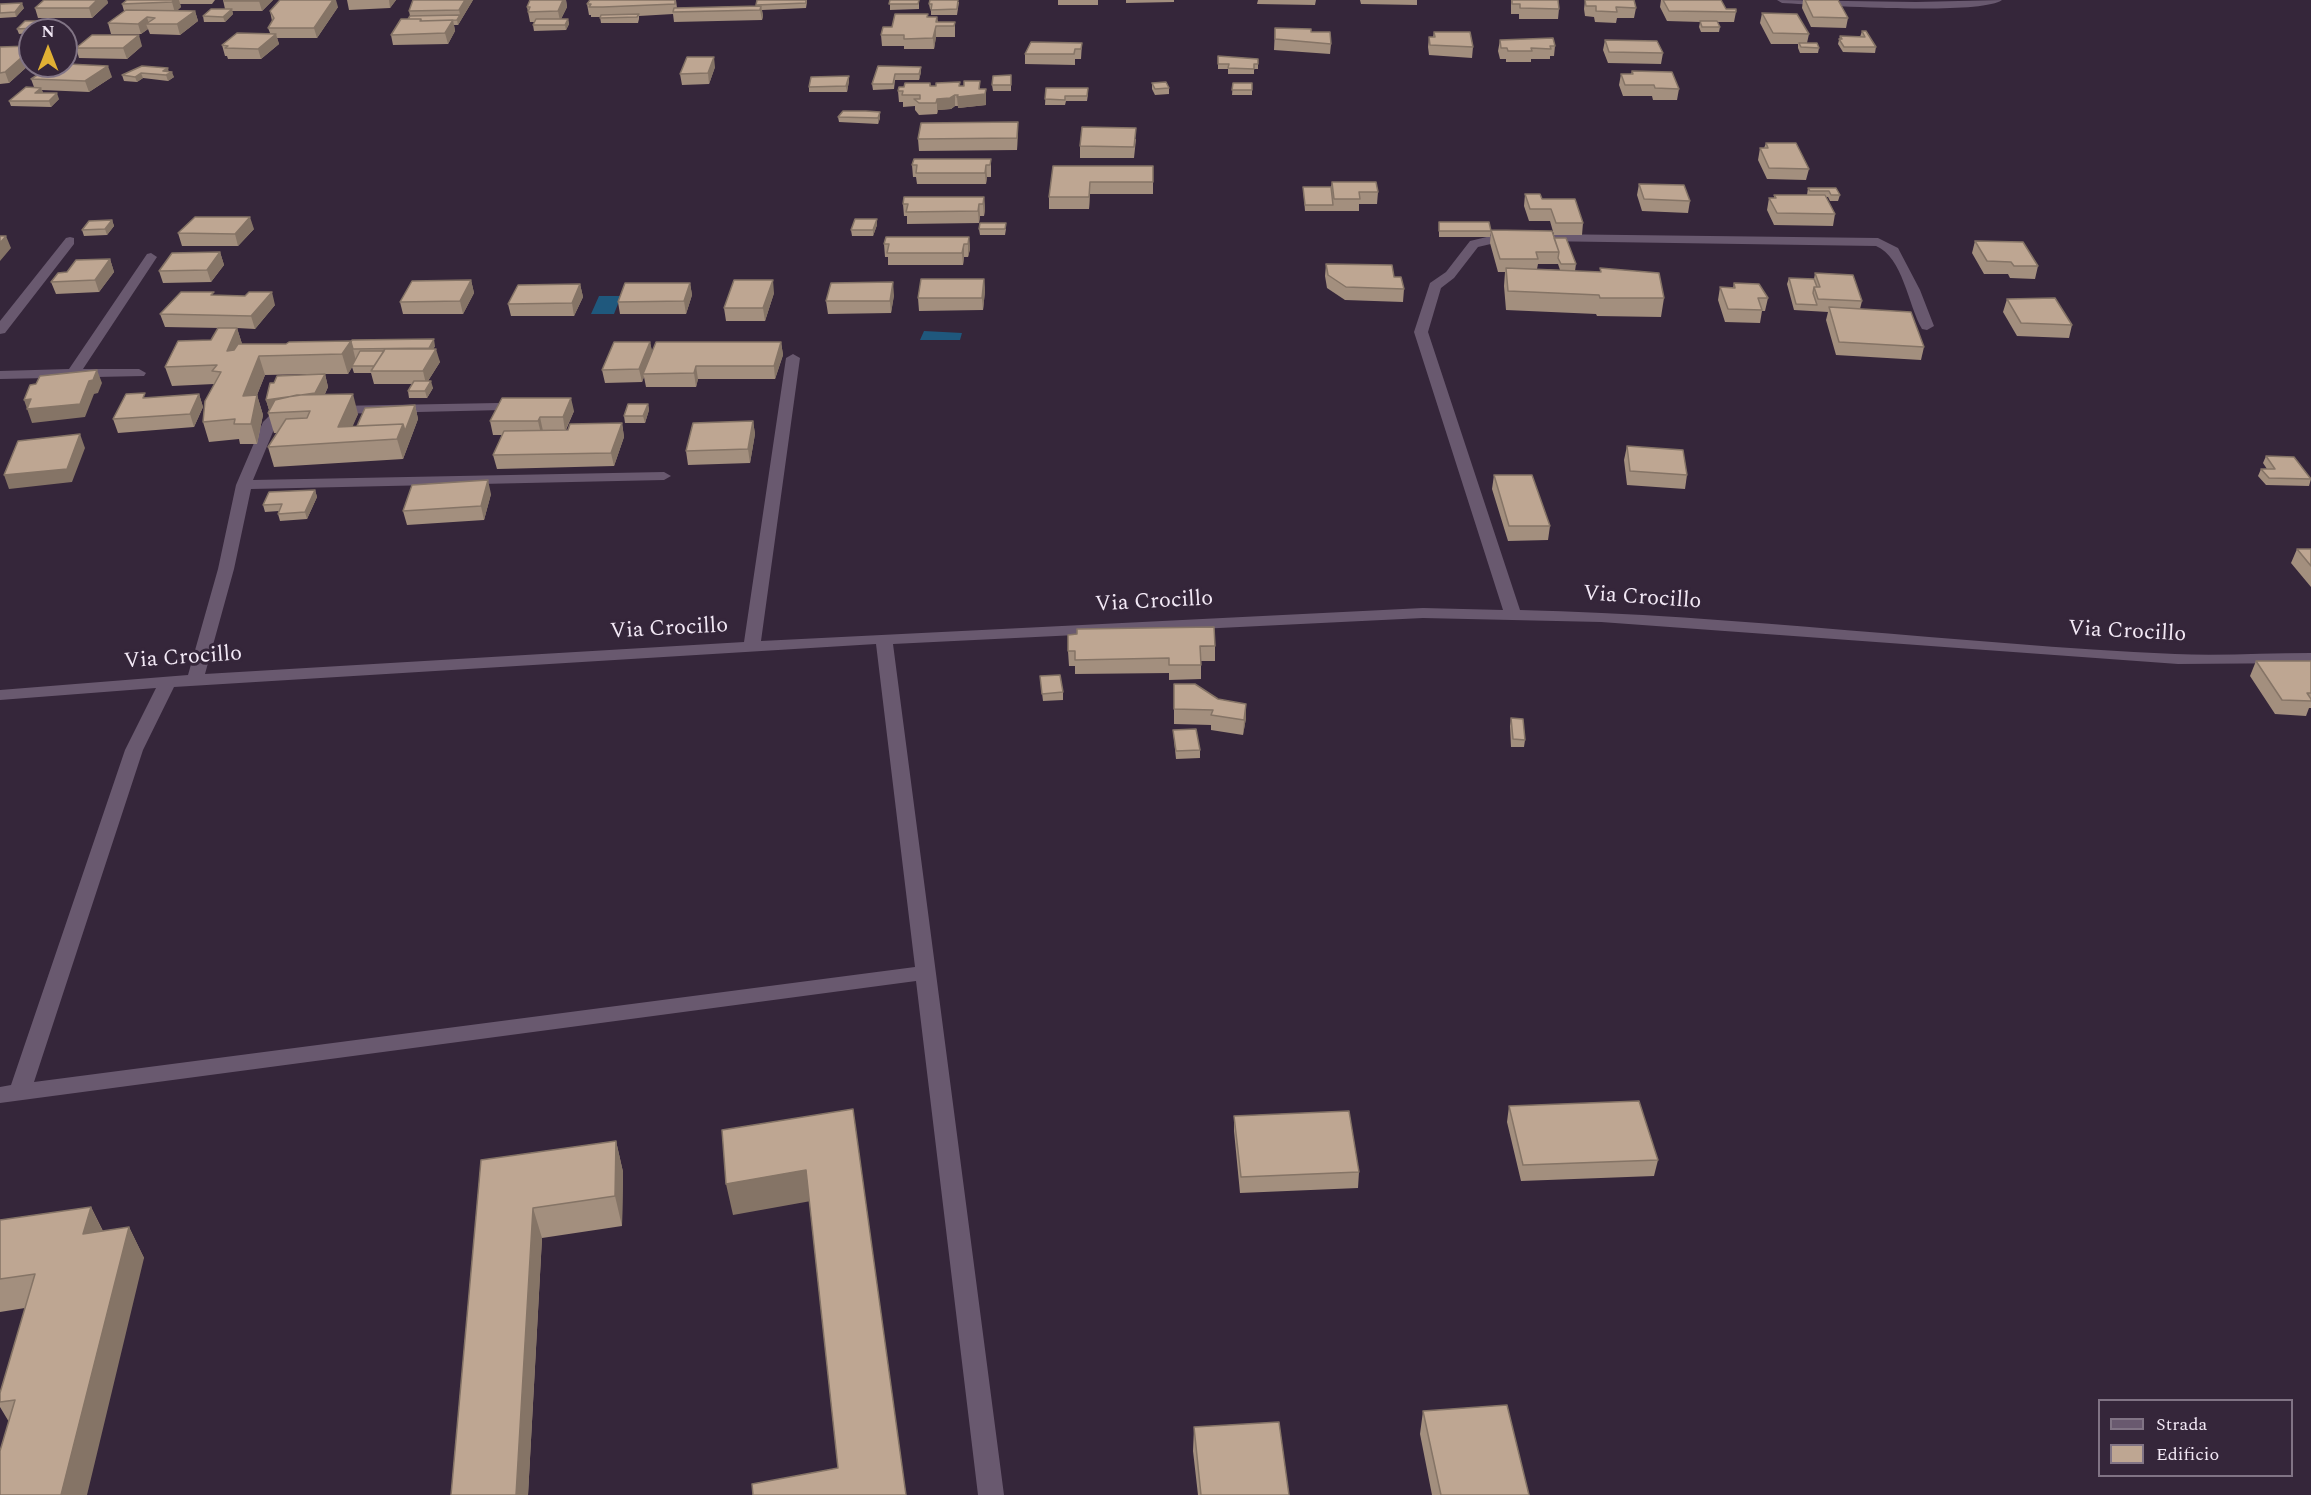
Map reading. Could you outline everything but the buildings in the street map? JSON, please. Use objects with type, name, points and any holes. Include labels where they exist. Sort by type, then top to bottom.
[{"type":"street","points":[[1782,0],[1886,6],[1942,6],[1997,0]]},
{"type":"street","points":[[1513,615],[1421,332],[1436,286],[1450,275],[1474,244],[1495,239],[1535,238],[1878,242],[1892,248],[1914,290],[1927,326]]},
{"type":"street","points":[[0,330],[70,241]]},
{"type":"street","points":[[73,373],[151,257]]},
{"type":"street","points":[[752,648],[793,358]]},
{"type":"street","points":[[0,375],[139,373]]},
{"type":"street","points":[[195,680],[226,569],[244,485],[268,425],[274,419],[284,415],[316,411],[498,407]]},
{"type":"street","points":[[244,485],[664,476]]},
{"type":"street","name":"Via Crocillo","points":[[0,695],[195,680],[884,639],[1424,613],[1601,617],[2085,654],[2178,658],[2311,658]]},
{"type":"street","points":[[884,639],[992,1495]]},
{"type":"street","points":[[168,682],[134,750],[10,1093],[926,973]]},
{"type":"water","points":[[599,296],[621,296],[614,314],[591,314]]},
{"type":"water","points":[[924,331],[962,333],[960,340],[920,340]]}]
